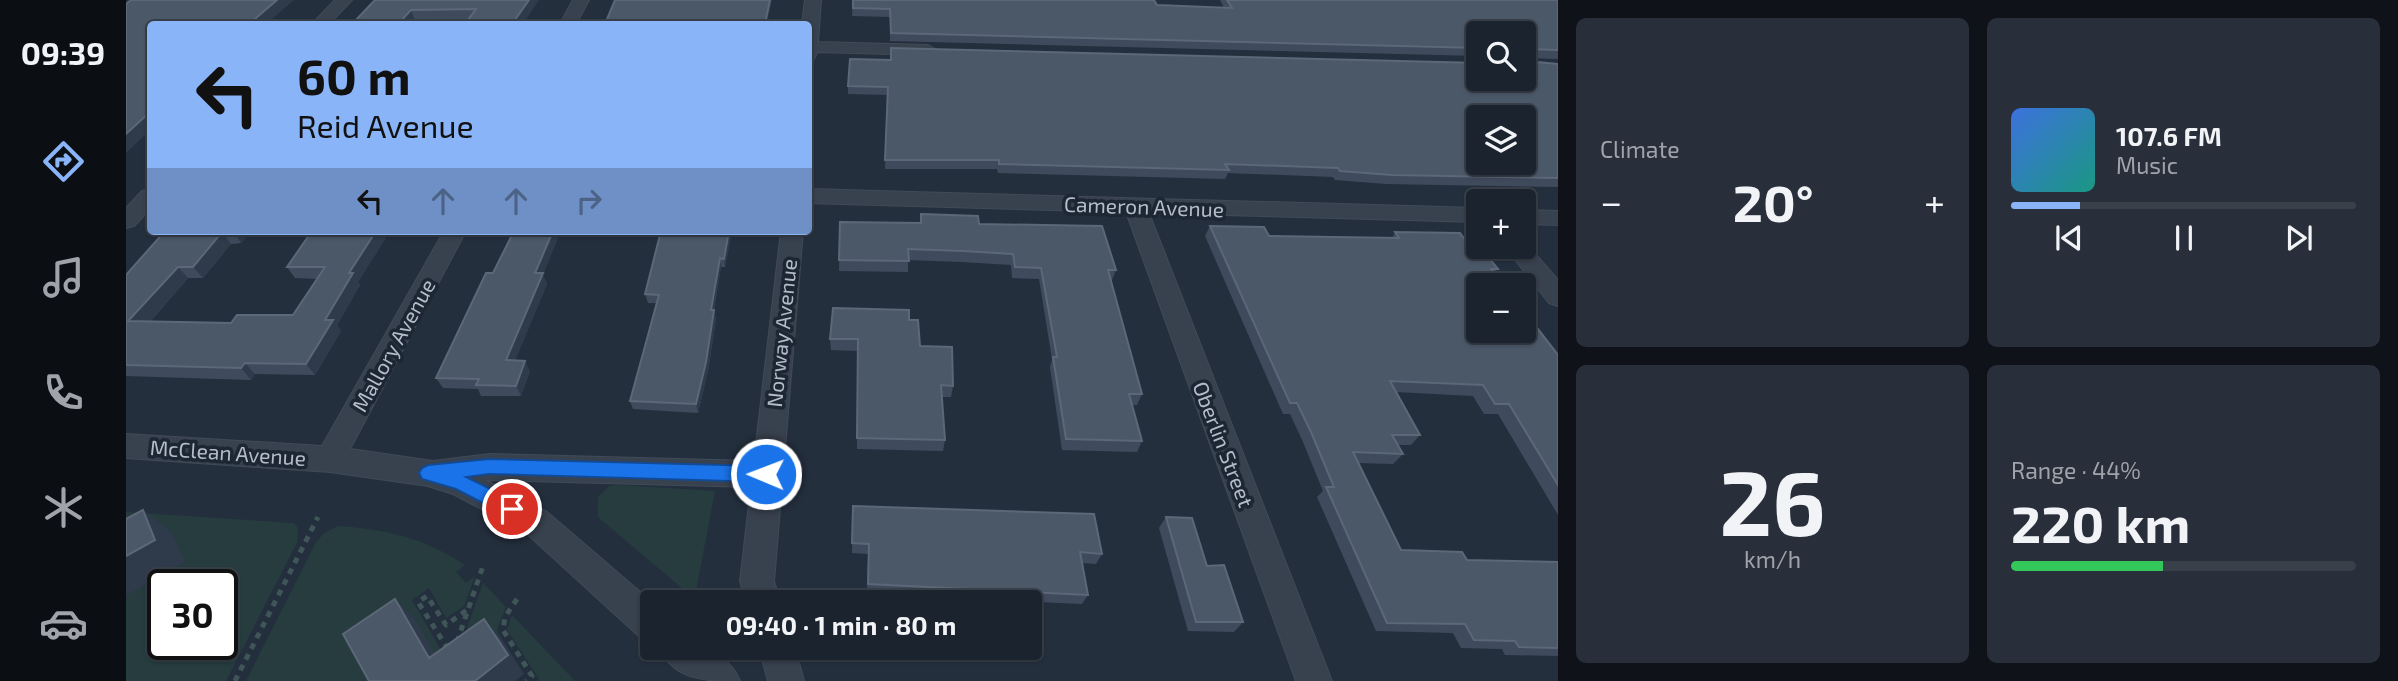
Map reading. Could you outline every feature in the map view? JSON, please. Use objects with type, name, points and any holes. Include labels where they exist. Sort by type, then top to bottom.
[{"type":"street","points":[[323,21],[344,0]]},
{"type":"street","points":[[570,21],[581,0]]},
{"type":"street","points":[[811,21],[813,0]]},
{"type":"street","points":[[812,47],[950,51]]},
{"type":"street","name":"Cameron Avenue","points":[[812,196],[1466,215]]},
{"type":"street","points":[[126,220],[147,199]]},
{"type":"street","name":"Oberlin Street","points":[[1135,206],[1314,681]]},
{"type":"street","points":[[1536,217],[1558,218]]},
{"type":"street","name":"Mallory Avenue","points":[[330,459],[453,235]]},
{"type":"street","name":"Norway Avenue","points":[[760,590],[757,581],[766,474],[792,235]]},
{"type":"street","points":[[1527,259],[1558,297]]},
{"type":"street","name":"McClean Avenue","points":[[126,446],[330,459],[428,473]]},
{"type":"street","points":[[428,473],[489,467],[766,474]]},
{"type":"street","points":[[428,473],[461,483],[536,522],[640,614]]},
{"type":"street","points":[[693,660],[722,681]]},
{"type":"street","points":[[780,660],[786,681]]},
{"type":"path","points":[[235,681],[318,517]]},
{"type":"path","points":[[468,609],[446,625],[427,596],[418,602],[452,657],[483,566]]},
{"type":"path","points":[[517,599],[505,617],[503,630],[531,676],[526,681]]},
{"type":"green space","points":[[609,486],[715,491],[696,590],[683,589],[598,517],[598,497]]},
{"type":"green space","points":[[126,512],[294,523],[298,528],[297,543],[238,658],[238,569],[172,569],[184,562],[126,559]]},
{"type":"green space","points":[[338,526],[404,536],[435,548],[465,565],[456,572],[466,583],[475,576],[464,606],[446,618],[429,588],[412,600],[445,657],[382,681],[246,681],[315,544],[323,534]]},
{"type":"green space","points":[[483,583],[506,607],[497,630],[501,638],[450,677]]},
{"type":"green space","points":[[147,584],[147,660],[237,660],[226,681],[126,681],[126,596]]},
{"type":"green space","points":[[512,615],[575,681],[537,681],[539,679],[507,630]]},
{"type":"building","points":[[131,0],[277,0],[252,21],[147,21],[147,115],[126,134],[126,4]]},
{"type":"building","points":[[375,0],[529,0],[514,21],[467,21],[476,9],[411,10],[401,21],[355,21]]},
{"type":"building","points":[[615,0],[770,0],[766,21],[606,21]]},
{"type":"building","points":[[853,0],[1154,0],[1157,5],[1232,8],[1227,0],[1558,0],[1558,50],[1536,49],[1536,21],[1466,21],[1466,48],[891,33],[890,9],[853,8]]},
{"type":"building","points":[[891,48],[1466,63],[1466,91],[1536,91],[1536,62],[1558,64],[1558,178],[1392,175],[1340,171],[1338,168],[1225,164],[1229,170],[999,164],[999,160],[885,160],[888,87],[848,86],[850,59],[891,60]]},
{"type":"building","points":[[921,214],[978,216],[979,224],[1102,226],[1116,270],[1108,270],[1142,394],[1129,394],[1142,441],[1066,439],[1053,357],[1057,357],[1041,268],[1015,267],[1013,254],[963,251],[908,249],[909,261],[839,260],[840,222],[921,223]]},
{"type":"building","points":[[1210,226],[1264,227],[1269,236],[1399,238],[1395,232],[1460,233],[1466,241],[1466,259],[1490,259],[1498,269],[1491,269],[1494,273],[1466,273],[1466,343],[1536,343],[1536,327],[1558,355],[1558,485],[1509,404],[1495,404],[1483,385],[1390,381],[1420,435],[1392,435],[1403,454],[1353,452],[1401,550],[1462,552],[1467,560],[1558,562],[1558,648],[1519,647],[1515,641],[1474,640],[1465,624],[1387,623],[1326,487],[1334,487],[1311,432],[1297,403],[1290,403]]},
{"type":"building","points":[[161,235],[220,235],[193,267],[178,267],[128,321],[231,323],[237,315],[293,315],[325,267],[287,267],[309,235],[373,235],[349,273],[353,273],[325,320],[333,320],[306,364],[245,363],[241,368],[126,365],[126,275]]},
{"type":"building","points":[[512,235],[551,235],[535,273],[543,273],[506,360],[525,361],[516,386],[476,385],[479,379],[436,378],[486,273],[493,273]]},
{"type":"building","points":[[660,235],[728,235],[724,259],[720,258],[706,362],[696,404],[630,401],[659,295],[645,294]]},
{"type":"building","points":[[833,308],[909,310],[909,320],[918,320],[920,346],[952,347],[953,386],[941,385],[945,440],[857,438],[858,339],[830,339]]},
{"type":"building","points":[[853,506],[1094,514],[1102,554],[1080,552],[1088,595],[1042,593],[1042,590],[868,584],[869,544],[852,543]]},
{"type":"building","points":[[143,510],[155,540],[126,556],[126,519]]},
{"type":"building","points":[[1166,517],[1192,518],[1207,566],[1224,565],[1243,622],[1196,622]]},
{"type":"building","points":[[395,599],[429,658],[484,619],[508,655],[475,681],[369,681],[343,634]]},
{"type":"route","points":[[512,509],[461,483],[428,473],[489,467],[766,474]]}]
